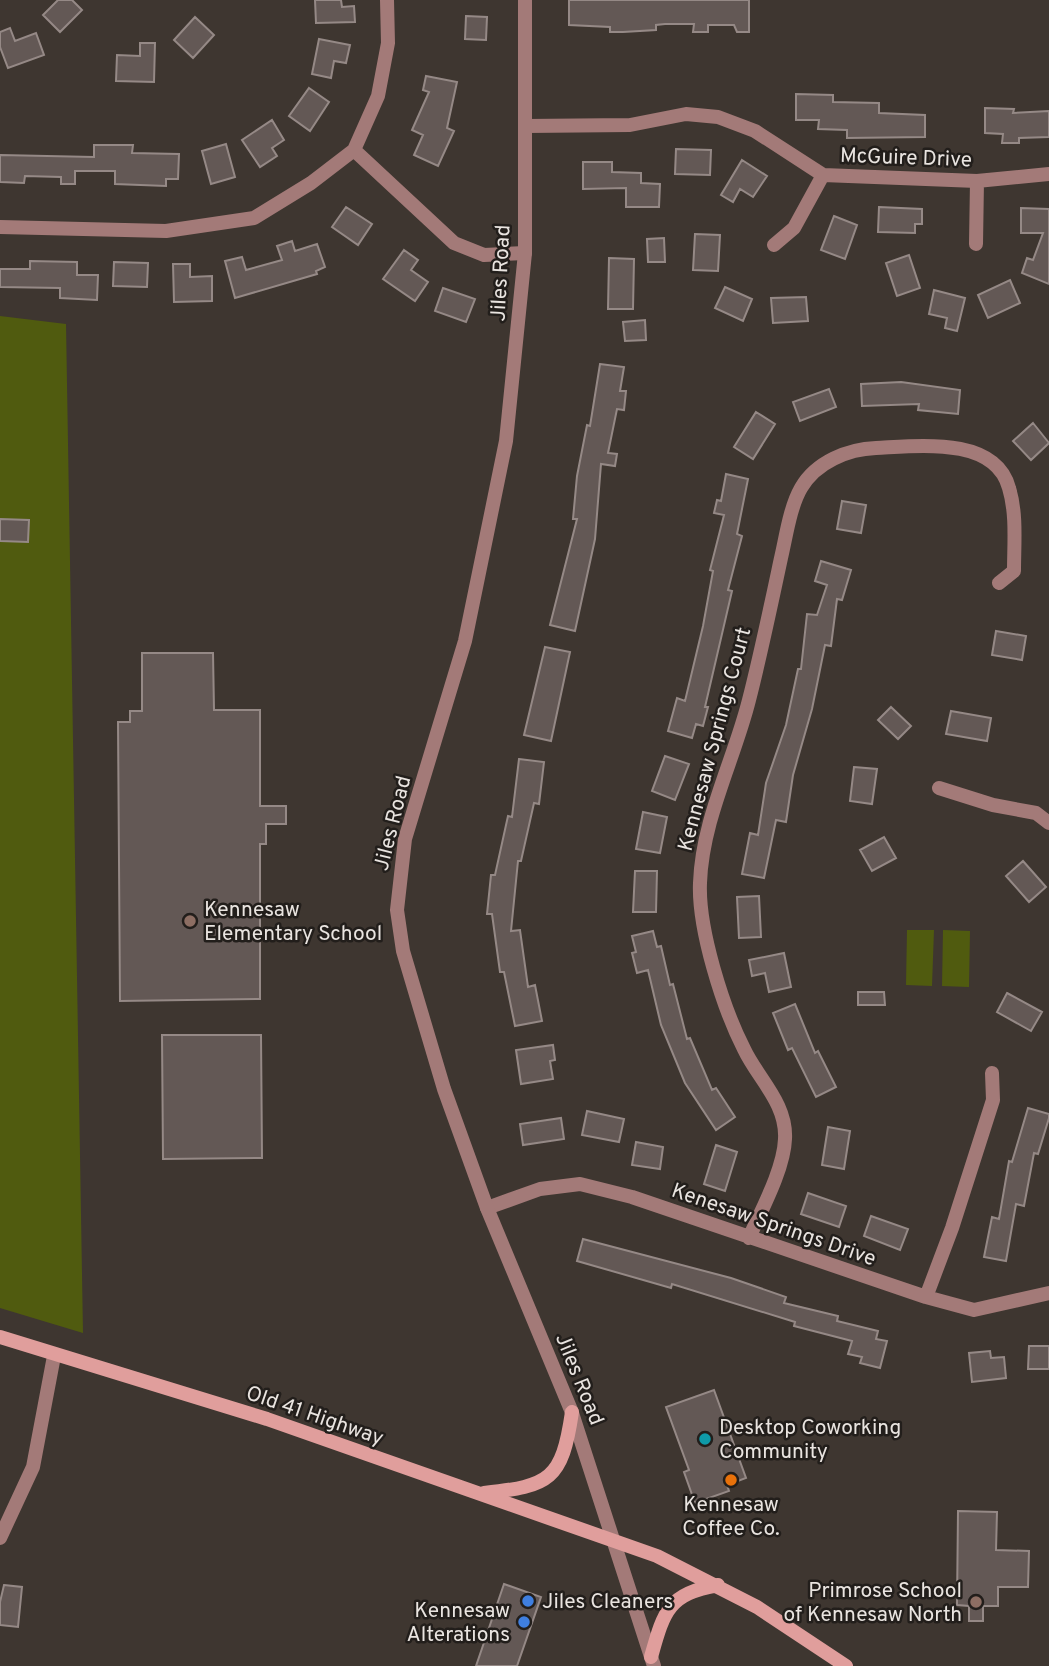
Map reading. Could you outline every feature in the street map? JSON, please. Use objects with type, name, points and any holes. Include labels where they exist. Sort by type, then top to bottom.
[{"type":"main road","name":"Old 41 Highway","points":[[0,1337],[54,1356],[267,1419],[657,1556],[718,1585],[805,1636],[846,1666]]},
{"type":"main road","points":[[480,1494],[521,1489],[552,1475],[565,1453],[572,1412]]},
{"type":"main road","points":[[653,1661],[664,1616],[674,1600],[690,1591],[718,1585]]},
{"type":"street","points":[[0,227],[166,231],[254,218],[311,183],[354,150],[377,96],[388,43],[387,0]]},
{"type":"street","name":"Jiles Road","points":[[525,0],[525,253],[506,441],[480,579],[450,697],[405,839],[398,886],[399,932],[415,998],[487,1208],[572,1412],[653,1661]]},
{"type":"street","name":"McGuire Drive","points":[[526,126],[630,125],[686,114],[718,117],[755,131],[823,175],[977,181],[1049,173]]},
{"type":"street","points":[[354,150],[454,243],[484,255],[525,253]]},
{"type":"street","points":[[774,245],[794,228],[823,175]]},
{"type":"street","points":[[976,244],[977,181]]},
{"type":"street","name":"Kennesaw Springs Court","points":[[749,1238],[771,1187],[785,1141],[783,1116],[744,1049],[718,979],[710,956],[699,884],[706,838],[749,702],[787,532],[801,488],[824,465],[853,449],[914,446],[975,452],[996,463],[1009,486],[1014,523],[1014,571],[999,583]]},
{"type":"street","points":[[939,788],[993,805],[1036,813],[1048,820]]},
{"type":"street","points":[[926,1297],[952,1228],[993,1100],[992,1073]]},
{"type":"street","name":"Kenesaw Springs Drive","points":[[487,1208],[540,1189],[580,1184],[632,1197],[926,1297],[974,1310],[1049,1293]]},
{"type":"street","points":[[0,1538],[33,1466],[54,1356]]},
{"type":"green space","points":[[0,316],[66,324],[83,1333],[0,1308]]},
{"type":"green space","points":[[907,930],[934,930],[932,986],[906,985]]},
{"type":"green space","points":[[943,930],[970,931],[969,987],[942,986]]},
{"type":"building","points":[[58,0],[72,0],[82,10],[60,32],[43,15]]},
{"type":"building","points":[[315,0],[341,0],[342,7],[354,6],[355,22],[316,23]]},
{"type":"building","points":[[569,0],[749,0],[749,32],[737,32],[734,25],[708,25],[708,32],[693,32],[694,24],[665,24],[656,25],[656,30],[610,32],[610,27],[569,25]]},
{"type":"building","points":[[466,16],[487,17],[486,40],[465,39]]},
{"type":"building","points":[[195,17],[214,35],[193,58],[174,40]]},
{"type":"building","points":[[10,28],[15,41],[36,33],[44,55],[8,68],[0,47],[0,32]]},
{"type":"building","points":[[319,39],[350,45],[346,63],[334,61],[331,78],[312,74]]},
{"type":"building","points":[[140,43],[155,43],[154,82],[116,81],[117,55],[140,56]]},
{"type":"building","points":[[426,76],[457,82],[447,128],[454,131],[438,166],[414,155],[423,135],[412,130],[429,92],[423,90]]},
{"type":"building","points":[[309,88],[329,102],[310,131],[289,116]]},
{"type":"building","points":[[796,94],[833,95],[833,102],[879,103],[879,113],[925,115],[925,137],[847,138],[847,130],[818,129],[819,120],[796,120]]},
{"type":"building","points":[[985,108],[1014,109],[1013,113],[1049,111],[1049,137],[1019,138],[1019,143],[1002,143],[1003,134],[985,133]]},
{"type":"building","points":[[272,120],[284,140],[272,148],[277,156],[260,167],[242,140]]},
{"type":"building","points":[[226,144],[235,177],[211,184],[202,151]]},
{"type":"building","points":[[94,145],[133,145],[132,153],[179,154],[178,179],[166,179],[166,186],[115,184],[115,171],[75,171],[75,184],[61,184],[61,177],[25,176],[24,183],[0,182],[0,155],[94,157]]},
{"type":"building","points":[[676,149],[711,150],[710,175],[675,174]]},
{"type":"building","points":[[742,160],[767,176],[753,197],[740,189],[733,202],[721,195]]},
{"type":"building","points":[[583,162],[612,162],[612,172],[641,173],[641,183],[660,184],[659,207],[626,207],[626,188],[583,189]]},
{"type":"building","points":[[346,207],[372,224],[358,245],[332,227]]},
{"type":"building","points":[[879,207],[922,209],[922,224],[915,224],[915,233],[878,232]]},
{"type":"building","points":[[1021,208],[1049,209],[1049,284],[1022,273],[1027,258],[1033,260],[1043,233],[1021,233]]},
{"type":"building","points":[[834,216],[857,225],[845,259],[821,250]]},
{"type":"building","points":[[695,234],[720,235],[718,271],[693,270]]},
{"type":"building","points":[[664,238],[665,262],[648,262],[647,239]]},
{"type":"building","points":[[292,241],[295,251],[317,244],[325,267],[316,271],[317,274],[235,298],[225,261],[242,257],[246,270],[282,260],[277,246]]},
{"type":"building","points":[[404,250],[418,260],[411,270],[428,282],[415,301],[383,279]]},
{"type":"building","points":[[909,255],[920,288],[897,296],[886,263]]},
{"type":"building","points":[[609,258],[634,259],[633,309],[608,309]]},
{"type":"building","points":[[30,261],[77,262],[77,275],[98,275],[97,300],[60,298],[60,288],[0,287],[0,269],[30,269]]},
{"type":"building","points":[[114,262],[148,263],[147,287],[113,286]]},
{"type":"building","points":[[173,264],[190,264],[190,277],[212,276],[212,301],[174,302]]},
{"type":"building","points":[[1010,280],[1020,303],[988,318],[978,295]]},
{"type":"building","points":[[725,287],[752,299],[743,321],[715,308]]},
{"type":"building","points":[[443,288],[475,299],[466,322],[435,311]]},
{"type":"building","points":[[934,290],[965,298],[957,331],[945,328],[947,318],[929,314]]},
{"type":"building","points":[[806,297],[808,321],[773,323],[771,298]]},
{"type":"building","points":[[645,320],[646,340],[625,341],[623,322]]},
{"type":"building","points":[[600,364],[624,367],[620,391],[626,391],[624,410],[617,409],[608,453],[617,454],[615,466],[601,464],[595,539],[575,631],[550,625],[577,519],[573,519],[577,476],[587,425],[590,426]]},
{"type":"building","points":[[901,382],[960,390],[958,414],[918,410],[919,404],[862,406],[861,384]]},
{"type":"building","points":[[829,389],[836,407],[800,421],[793,402]]},
{"type":"building","points":[[756,412],[775,424],[753,459],[734,447]]},
{"type":"building","points":[[1033,423],[1049,443],[1031,460],[1013,441]]},
{"type":"building","points":[[726,474],[748,479],[737,534],[742,536],[728,590],[732,591],[705,707],[708,707],[703,726],[696,724],[692,738],[668,731],[677,698],[685,701],[703,626],[713,571],[710,570],[724,515],[714,513],[717,500],[721,501]]},
{"type":"building","points":[[842,501],[866,505],[861,533],[837,529]]},
{"type":"building","points":[[0,519],[29,520],[28,542],[0,541]]},
{"type":"building","points":[[821,561],[851,570],[842,600],[837,599],[831,646],[825,645],[812,709],[793,775],[786,822],[776,820],[764,878],[742,874],[750,833],[758,835],[766,783],[786,725],[798,669],[801,669],[807,614],[817,615],[827,585],[815,581]]},
{"type":"building","points":[[996,631],[1026,636],[1022,660],[992,655]]},
{"type":"building","points":[[545,647],[570,652],[551,741],[524,735]]},
{"type":"building","name":"Kennesaw Elementary School","points":[[142,653],[213,653],[214,710],[260,710],[260,806],[286,806],[286,824],[266,824],[266,844],[260,844],[260,999],[120,1001],[118,722],[130,722],[130,711],[142,711]]},
{"type":"building","points":[[891,707],[911,726],[898,739],[878,720]]},
{"type":"building","points":[[951,711],[991,718],[987,741],[946,734]]},
{"type":"building","points":[[665,756],[689,764],[675,800],[652,791]]},
{"type":"building","points":[[519,759],[544,762],[539,804],[534,803],[521,861],[518,861],[511,931],[520,930],[528,987],[535,985],[542,1021],[515,1026],[504,972],[500,972],[492,914],[487,914],[491,875],[495,875],[508,816],[512,817]]},
{"type":"building","points":[[854,767],[877,769],[872,804],[850,801]]},
{"type":"building","points":[[643,812],[667,817],[660,853],[636,849]]},
{"type":"building","points":[[884,837],[896,858],[872,871],[860,850]]},
{"type":"building","points":[[1023,861],[1046,887],[1029,902],[1006,876]]},
{"type":"building","points":[[635,871],[657,871],[656,912],[633,912]]},
{"type":"building","points":[[759,896],[761,937],[739,938],[737,897]]},
{"type":"building","points":[[653,931],[657,947],[661,946],[670,985],[673,984],[687,1039],[690,1038],[712,1090],[716,1088],[735,1117],[716,1130],[685,1083],[661,1025],[648,970],[637,973],[632,953],[636,952],[632,936]]},
{"type":"building","points":[[784,953],[791,987],[769,992],[765,973],[752,976],[749,960]]},
{"type":"building","points":[[858,992],[884,992],[885,1005],[858,1005]]},
{"type":"building","points":[[1007,993],[1042,1012],[1031,1031],[997,1012]]},
{"type":"building","points":[[795,1004],[815,1053],[818,1051],[836,1087],[816,1097],[792,1048],[788,1050],[773,1013]]},
{"type":"building","points":[[162,1035],[261,1035],[262,1158],[163,1159]]},
{"type":"building","points":[[553,1045],[555,1060],[550,1061],[553,1079],[521,1084],[516,1050]]},
{"type":"building","points":[[1028,1108],[1049,1114],[1049,1118],[1038,1154],[1034,1153],[1024,1206],[1016,1204],[1006,1261],[984,1257],[992,1217],[999,1219],[1009,1161],[1012,1162]]},
{"type":"building","points":[[587,1111],[624,1119],[619,1142],[582,1135]]},
{"type":"building","points":[[561,1118],[564,1139],[523,1145],[520,1124]]},
{"type":"building","points":[[828,1127],[850,1131],[844,1169],[822,1165]]},
{"type":"building","points":[[636,1142],[663,1147],[660,1169],[632,1165]]},
{"type":"building","points":[[716,1145],[737,1152],[725,1191],[704,1184]]},
{"type":"building","points":[[808,1193],[846,1206],[839,1227],[801,1214]]},
{"type":"building","points":[[871,1216],[908,1229],[900,1250],[864,1236]]},
{"type":"building","points":[[583,1239],[731,1278],[786,1297],[784,1303],[838,1316],[837,1321],[878,1331],[876,1339],[887,1341],[880,1368],[860,1363],[862,1357],[848,1354],[852,1341],[794,1326],[795,1322],[672,1284],[671,1288],[577,1261]]},
{"type":"building","points":[[1029,1346],[1049,1346],[1049,1369],[1028,1369]]},
{"type":"building","points":[[990,1351],[991,1358],[1004,1357],[1006,1378],[972,1382],[969,1353]]},
{"type":"building","name":"Desktop Coworking Community","points":[[714,1390],[746,1478],[727,1485],[729,1491],[695,1503],[684,1472],[689,1470],[666,1407]]},
{"type":"building","points":[[958,1511],[997,1512],[996,1550],[1029,1551],[1028,1587],[998,1587],[998,1606],[983,1606],[983,1621],[969,1621],[969,1606],[957,1605]]},
{"type":"building","points":[[504,1584],[541,1597],[517,1666],[476,1666]]},
{"type":"building","points":[[4,1585],[22,1587],[18,1627],[0,1625],[0,1602]]},
{"type":"place","name":"Kennesaw Elementary School","points":[[190,921]]},
{"type":"place","name":"Desktop Coworking Community","points":[[705,1439]]},
{"type":"place","name":"Kennesaw Coffee Co.","points":[[731,1480]]},
{"type":"place","name":"Jiles Cleaners","points":[[528,1601]]},
{"type":"place","name":"Primrose School of Kennesaw North","points":[[976,1602]]},
{"type":"place","name":"Kennesaw Alterations","points":[[524,1622]]}]
